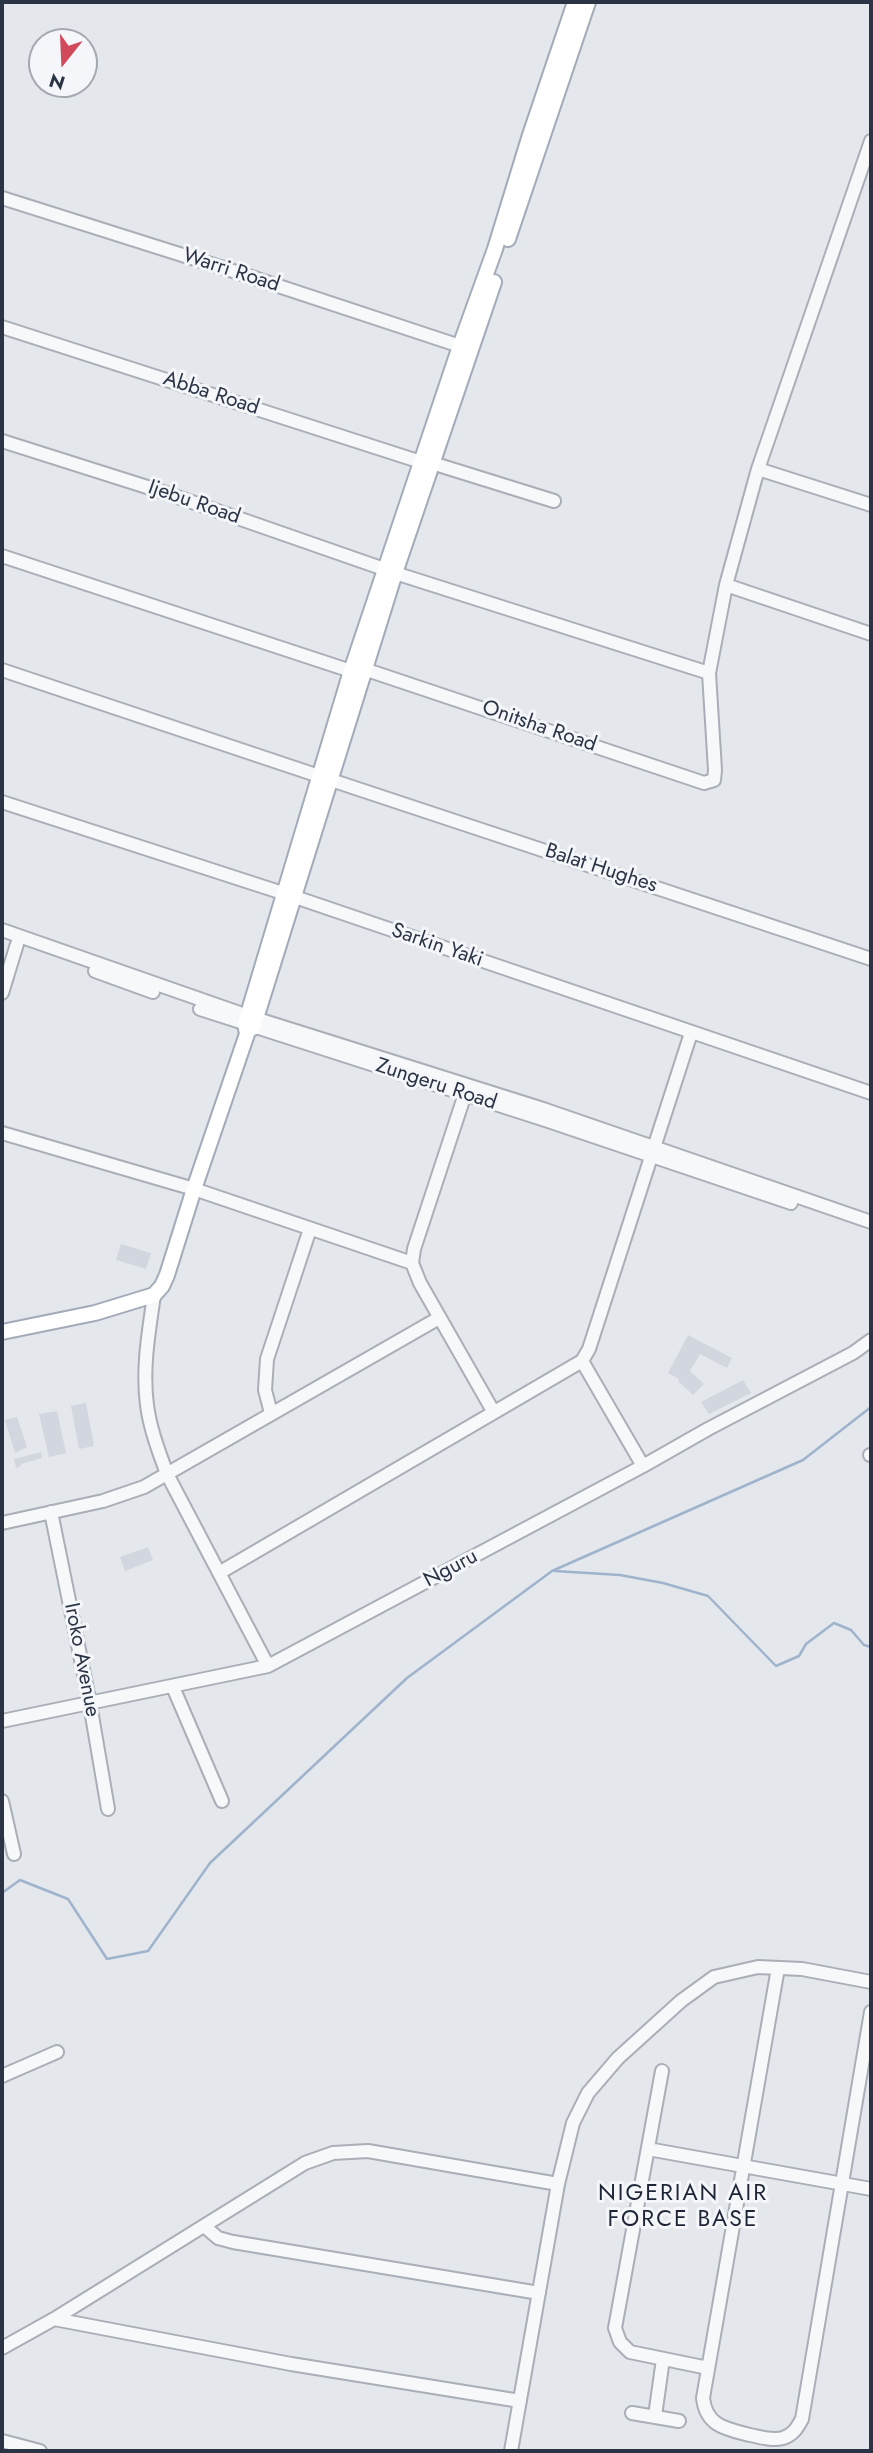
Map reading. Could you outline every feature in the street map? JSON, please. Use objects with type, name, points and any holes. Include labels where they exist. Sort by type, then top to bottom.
[{"type":"main road","points":[[426,463],[460,346],[522,182],[575,2]]},
{"type":"main road","points":[[2,1332],[95,1313],[154,1295],[167,1275],[250,1024],[390,571],[522,182],[588,2]]},
{"type":"street","points":[[709,673],[726,586],[758,469],[871,141]]},
{"type":"street","name":"Warri Road","points":[[2,198],[460,346]]},
{"type":"street","name":"Abba Road","points":[[2,327],[426,463],[554,501]]},
{"type":"street","name":"Ijebu Road","points":[[2,441],[166,493],[390,571],[709,673]]},
{"type":"street","points":[[758,469],[871,505]]},
{"type":"street","name":"Onitsha Road","points":[[2,556],[704,783],[714,780],[716,776],[709,673]]},
{"type":"street","points":[[726,586],[871,634]]},
{"type":"street","name":"Balat Hughes","points":[[2,670],[871,959]]},
{"type":"street","name":"Sarkin Yaki","points":[[2,802],[290,895],[871,1093]]},
{"type":"street","points":[[2,930],[250,1024],[468,1085],[654,1153],[871,1222]]},
{"type":"street","name":"Zungeru Road","points":[[2,939],[250,1024],[654,1153],[871,1230]]},
{"type":"street","points":[[2,993],[17,944]]},
{"type":"street","points":[[219,1573],[582,1361],[589,1349],[691,1033]]},
{"type":"street","points":[[465,1094],[414,1249],[412,1263],[439,1318],[494,1411]]},
{"type":"street","points":[[2,1133],[194,1189],[412,1263]]},
{"type":"street","points":[[271,1413],[265,1390],[267,1359],[310,1229]]},
{"type":"street","points":[[154,1295],[145,1362],[146,1405],[156,1444],[167,1474],[268,1666]]},
{"type":"street","points":[[2,1523],[124,1495],[167,1474],[439,1318]]},
{"type":"street","name":"Nguru","points":[[2,1721],[268,1666],[853,1353],[871,1340]]},
{"type":"street","points":[[582,1361],[643,1466]]},
{"type":"street","name":"Iroko Avenue","points":[[51,1512],[90,1704],[108,1809]]},
{"type":"street","points":[[173,1687],[222,1801]]},
{"type":"street","points":[[2,1801],[5,1830],[13,1854]]},
{"type":"street","points":[[778,1968],[703,2398],[704,2407],[715,2423],[723,2429],[780,2439],[797,2429],[802,2420],[871,2012]]},
{"type":"street","points":[[511,2451],[558,2183],[573,2123],[588,2093],[618,2058],[681,2001],[714,1977],[746,1969],[778,1968],[802,1969],[871,1982]]},
{"type":"street","points":[[2,2076],[57,2052]]},
{"type":"street","points":[[662,2071],[615,2328],[620,2342],[630,2352],[708,2368]]},
{"type":"street","points":[[648,2149],[871,2189]]},
{"type":"street","points":[[2,2348],[54,2319],[305,2163],[333,2153],[368,2151],[558,2183]]},
{"type":"street","points":[[204,2227],[218,2238],[233,2242],[539,2293]]},
{"type":"street","points":[[54,2319],[278,2361],[520,2401]]},
{"type":"street","points":[[655,2416],[663,2359]]},
{"type":"street","points":[[632,2413],[680,2421]]},
{"type":"street","points":[[2,2441],[40,2451]]},
{"type":"shaded area","points":[[121,1244],[151,1253],[146,1269],[116,1260]]},
{"type":"shaded area","points":[[688,1335],[732,1358],[727,1368],[700,1354],[690,1371],[704,1384],[693,1395],[679,1379],[668,1373]]},
{"type":"shaded area","points":[[743,1380],[751,1393],[709,1414],[701,1402]]},
{"type":"shaded area","points":[[86,1403],[94,1446],[79,1449],[71,1406]]},
{"type":"shaded area","points":[[57,1411],[66,1453],[49,1457],[39,1414]]},
{"type":"shaded area","points":[[17,1417],[27,1447],[15,1453],[5,1420]]},
{"type":"shaded area","points":[[41,1452],[42,1458],[16,1468],[14,1459]]},
{"type":"shaded area","points":[[148,1547],[153,1560],[125,1571],[120,1557]]},
{"type":"waterway","points":[[2,1893],[20,1880],[68,1899],[107,1959],[148,1951],[210,1863],[407,1678],[552,1571],[803,1460],[871,1407]]},
{"type":"waterway","points":[[555,1571],[620,1575],[663,1583],[708,1596],[776,1666],[799,1656],[806,1644],[834,1623],[851,1630],[864,1645],[871,1647]]},
{"type":"district","name":"NIGERIAN AIR FORCE BASE","points":[[683,2207]]}]
